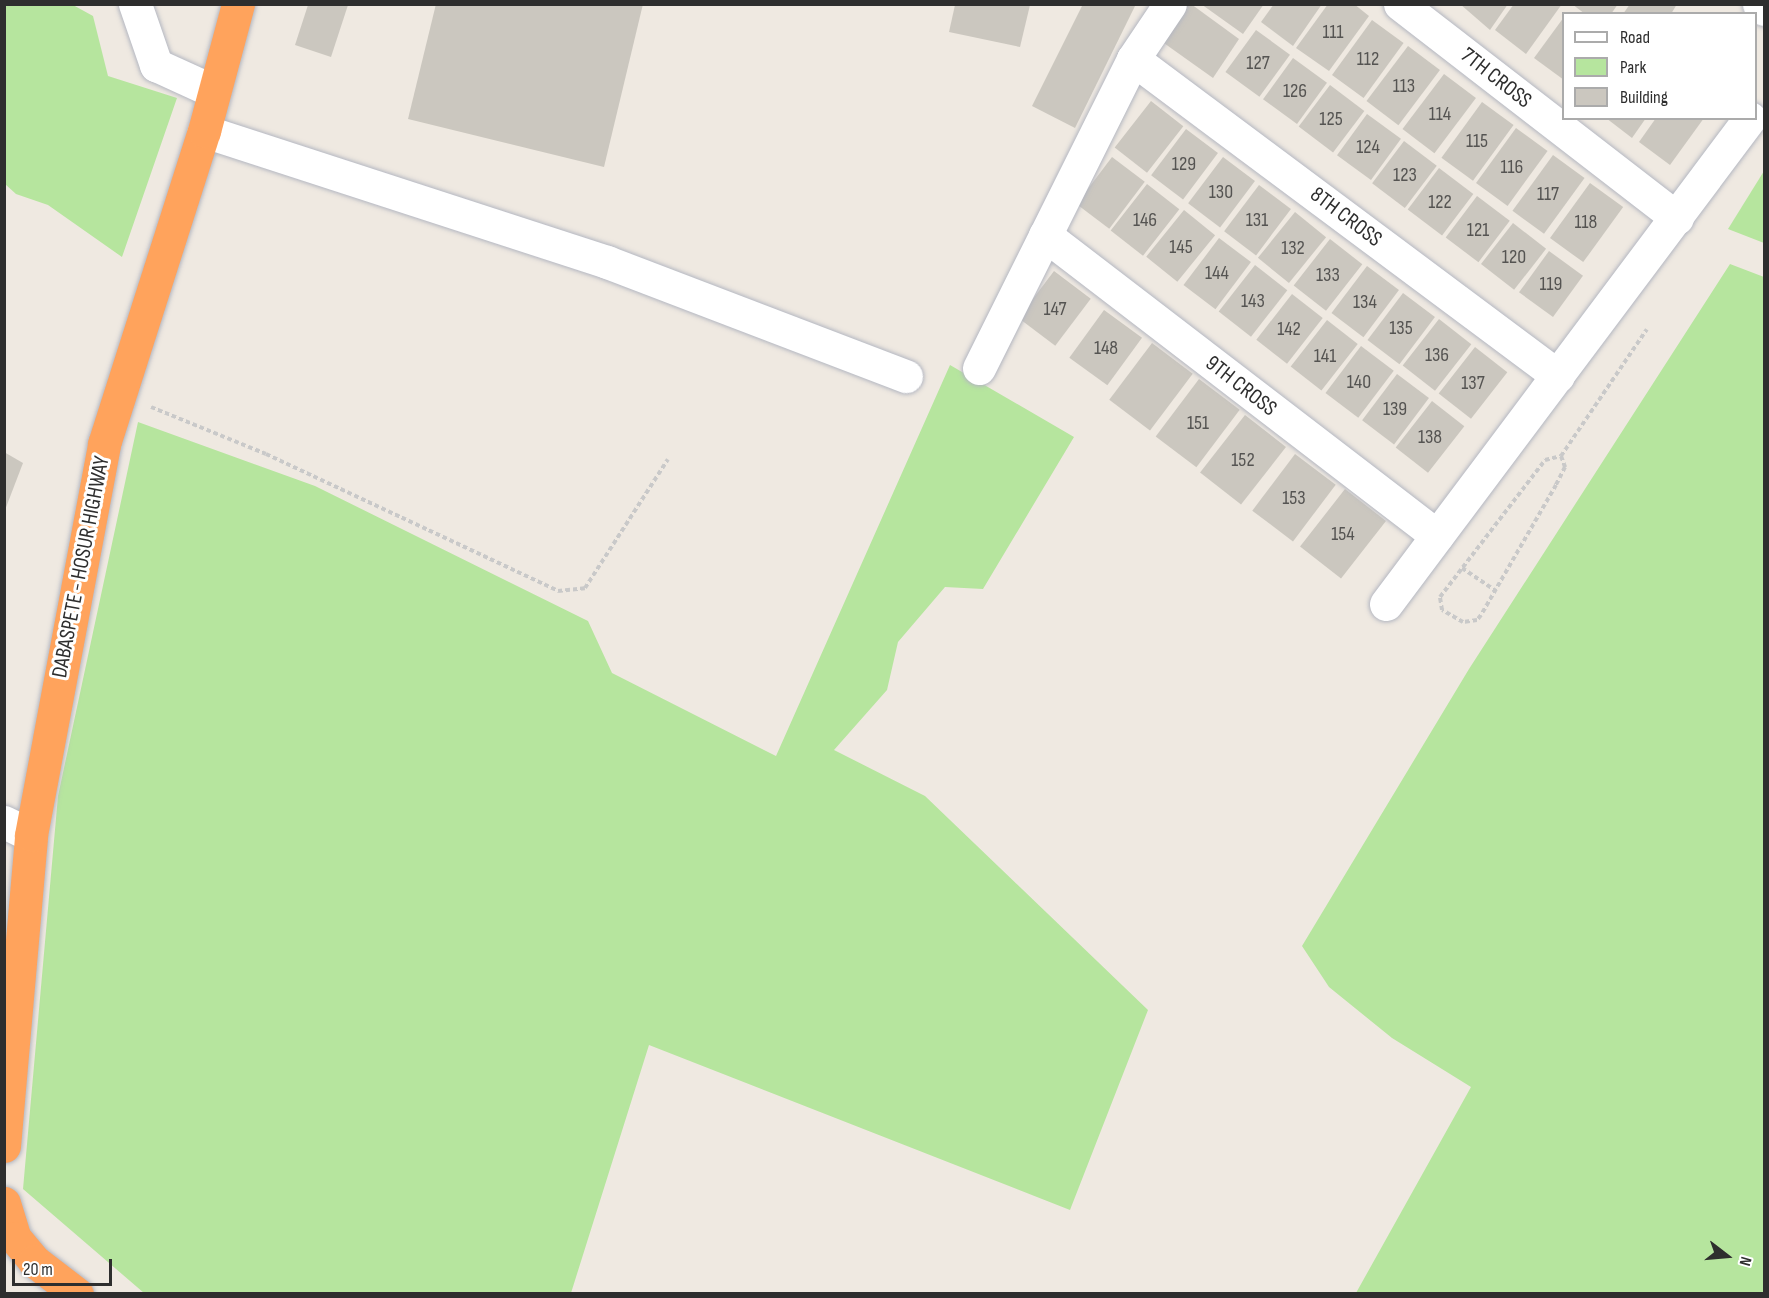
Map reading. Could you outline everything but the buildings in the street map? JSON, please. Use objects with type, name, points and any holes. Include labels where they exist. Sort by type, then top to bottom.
[{"type":"highway","name":"DABASPETE - HOSUR HIGHWAY","points":[[4,1146],[18,828],[104,444],[204,131],[238,4]]},
{"type":"highway","points":[[4,1203],[15,1238],[34,1261],[76,1293]]},
{"type":"street","points":[[135,4],[156,65],[213,91]]},
{"type":"street","points":[[979,368],[1133,59],[1170,4]]},
{"type":"street","name":"7TH CROSS","points":[[1400,4],[1677,218]]},
{"type":"street","points":[[1759,4],[1764,9]]},
{"type":"street","name":"8TH CROSS","points":[[1133,59],[1558,376]]},
{"type":"street","points":[[1386,604],[1749,120]]},
{"type":"street","points":[[204,131],[607,262],[906,376]]},
{"type":"street","name":"9TH CROSS","points":[[1045,235],[1437,536]]},
{"type":"path","points":[[1561,456],[1565,467],[1556,485],[1477,620],[1463,622],[1442,610],[1440,597],[1545,460],[1561,456],[1647,329]]},
{"type":"path","points":[[119,395],[266,454],[558,591],[585,588],[668,459]]},
{"type":"path","points":[[1462,568],[1495,590]]},
{"type":"green space","points":[[5,4],[73,5],[93,16],[108,76],[177,98],[122,257],[48,205],[16,194],[5,184]]},
{"type":"green space","points":[[1764,171],[1764,243],[1728,229]]},
{"type":"green space","points":[[1730,264],[1764,277],[1764,1293],[1356,1293],[1471,1087],[1392,1038],[1329,987],[1302,946],[1469,669]]},
{"type":"green space","points":[[950,365],[1074,437],[983,589],[945,587],[898,642],[887,690],[834,750],[925,796],[1148,1010],[1070,1210],[649,1045],[571,1293],[144,1293],[23,1189],[58,796],[138,422],[315,486],[588,621],[612,673],[776,756]]}]
